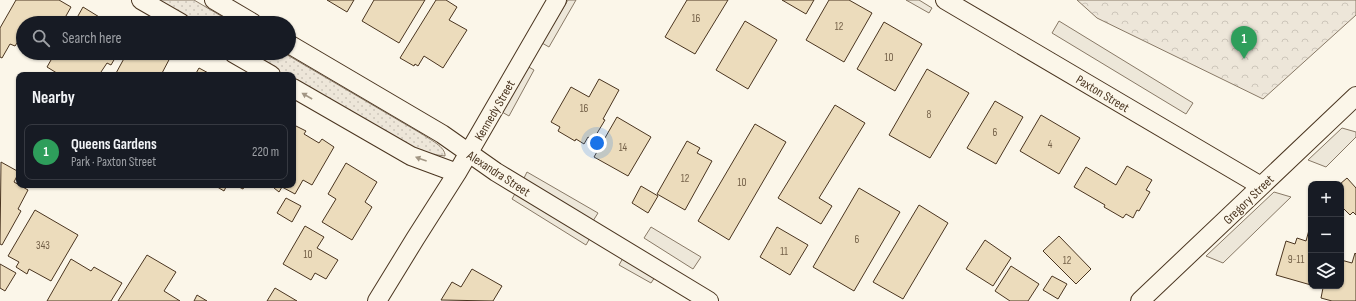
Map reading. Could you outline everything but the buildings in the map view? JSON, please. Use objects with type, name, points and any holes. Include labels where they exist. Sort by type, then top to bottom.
[{"type":"street","points":[[140,0],[168,16]]},
{"type":"street","points":[[214,0],[241,16]]},
{"type":"street","name":"Kennedy Street","points":[[377,301],[457,173],[558,0]]},
{"type":"street","name":"Paxton Street","points":[[945,0],[1261,186]]},
{"type":"street","name":"Alexandra Street","points":[[296,48],[442,134],[496,172],[709,301]]},
{"type":"street","points":[[245,60],[266,72]]},
{"type":"street","name":"Alexandra Street","points":[[296,90],[411,156],[457,173]]},
{"type":"street","name":"Gregory Street","points":[[1142,300],[1356,96]]},
{"type":"green space","points":[[154,0],[194,0],[221,16],[181,16]]},
{"type":"green space","points":[[1077,0],[1356,0],[1356,15],[1263,99],[1097,18]]},
{"type":"green space","points":[[256,60],[296,60],[433,141],[443,149],[445,156],[422,153],[296,84],[296,72],[276,72]]},
{"type":"shaded area","points":[[568,0],[576,0],[549,47],[542,43]]},
{"type":"shaded area","points":[[906,0],[919,0],[932,8],[929,13]]},
{"type":"shaded area","points":[[1059,21],[1193,103],[1186,114],[1052,33]]},
{"type":"shaded area","points":[[527,66],[534,70],[509,116],[502,112]]},
{"type":"shaded area","points":[[1342,128],[1356,132],[1356,137],[1326,167],[1308,160]]},
{"type":"shaded area","points":[[527,172],[598,213],[593,221],[523,180]]},
{"type":"shaded area","points":[[516,192],[590,238],[586,245],[512,199]]},
{"type":"shaded area","points":[[1274,192],[1291,197],[1223,263],[1206,256]]},
{"type":"shaded area","points":[[651,227],[701,257],[693,269],[644,238]]},
{"type":"shaded area","points":[[623,258],[655,277],[651,283],[619,265]]},
{"type":"place","name":"Queens Gardens","points":[[1244,59]]}]
